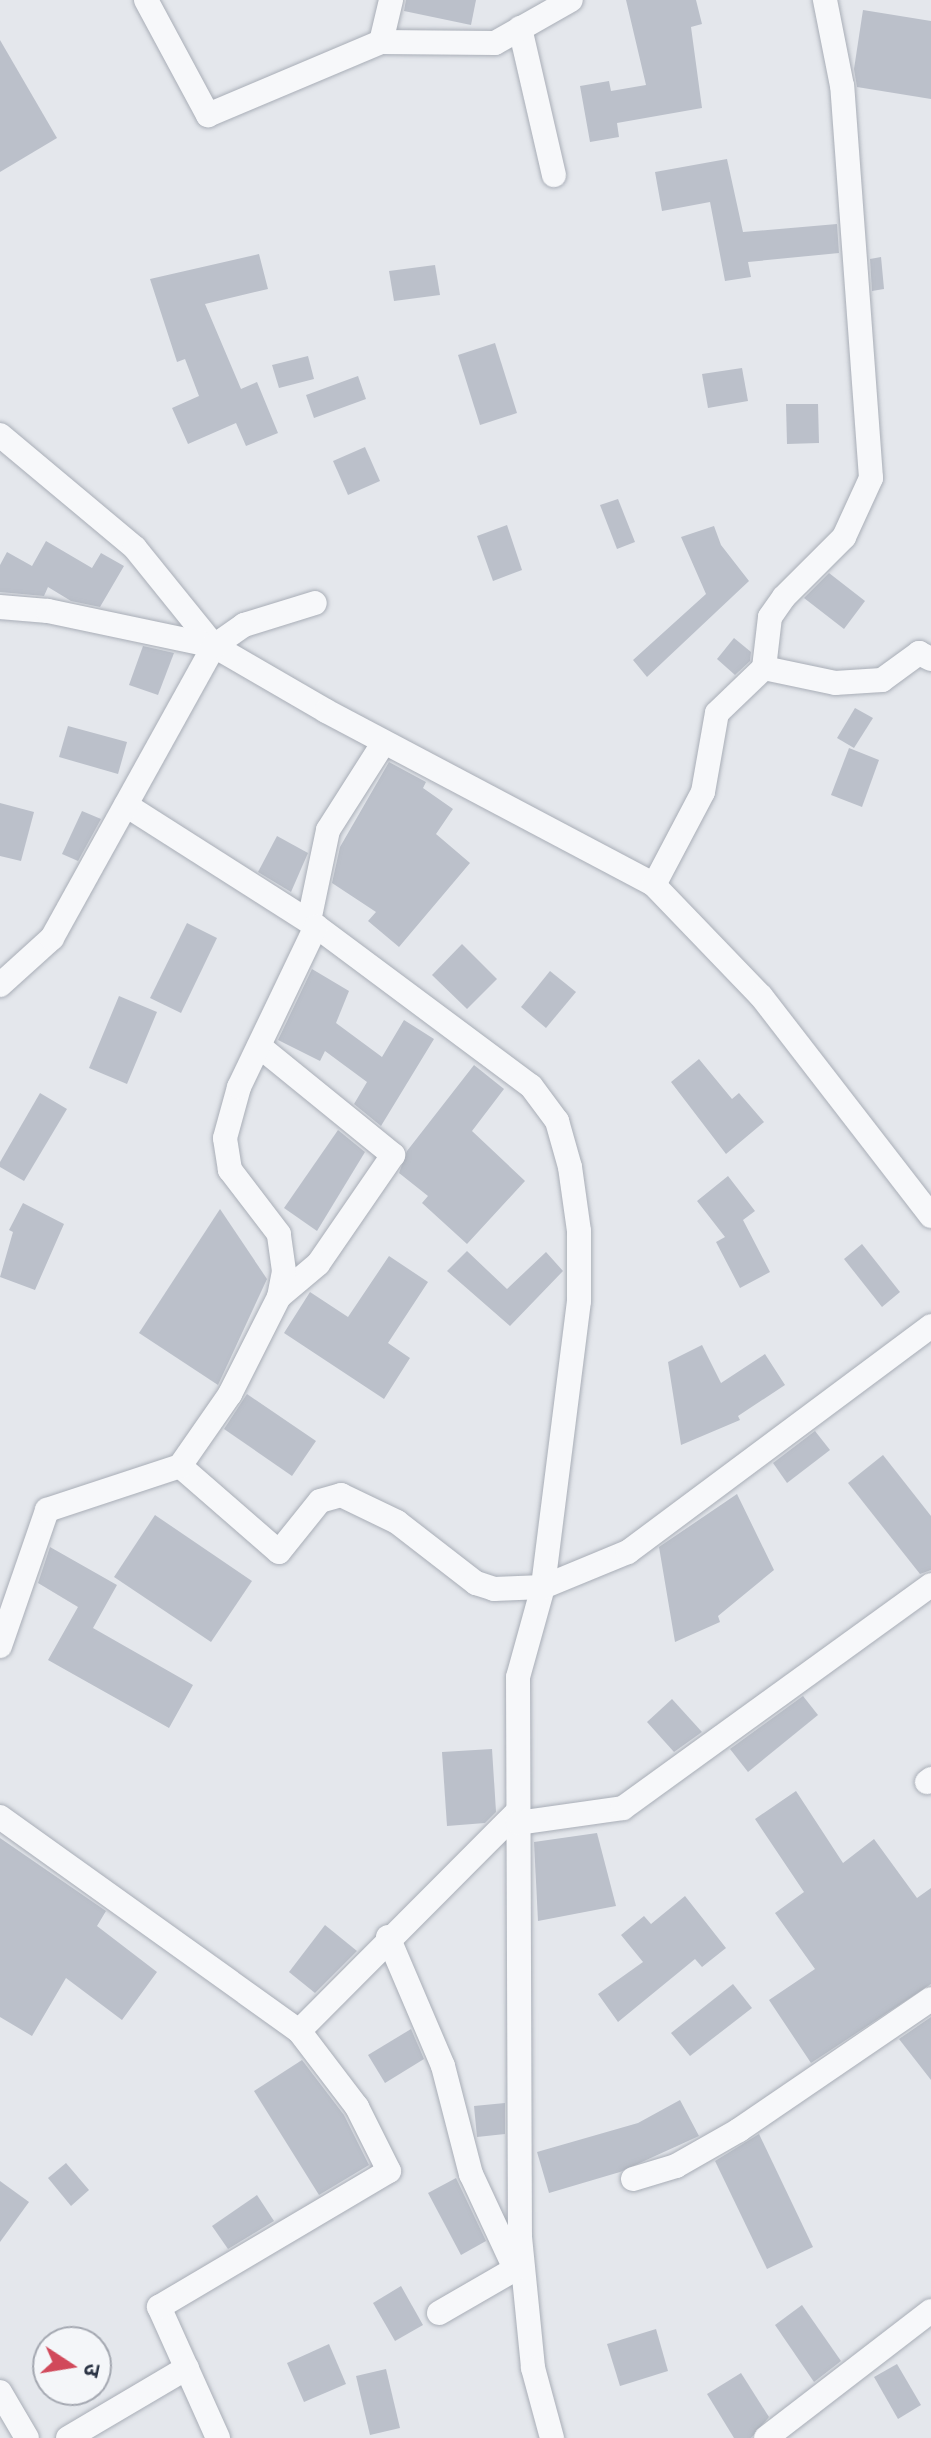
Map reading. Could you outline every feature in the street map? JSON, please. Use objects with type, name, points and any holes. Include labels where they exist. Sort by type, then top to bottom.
[{"type":"street","points":[[146,0],[208,115],[381,42],[495,43],[571,0]]},
{"type":"street","points":[[381,42],[391,0]]},
{"type":"street","points":[[654,885],[703,792],[717,713],[764,668],[770,617],[784,597],[844,537],[871,478],[842,86],[825,0]]},
{"type":"street","points":[[520,28],[554,175]]},
{"type":"street","points":[[0,435],[135,548],[214,646]]},
{"type":"street","points":[[0,985],[52,938],[214,646],[244,625],[315,603]]},
{"type":"street","points":[[0,607],[48,611],[214,646],[384,742],[654,885],[761,996],[931,1216]]},
{"type":"street","points":[[764,668],[835,683],[882,680],[919,653],[931,659]]},
{"type":"street","points":[[0,1646],[47,1510],[180,1466],[230,1394],[279,1297],[284,1271],[279,1234],[262,1205],[230,1170],[225,1147],[239,1087],[313,924],[328,830],[384,742]]},
{"type":"street","points":[[126,805],[313,924],[531,1086],[557,1121],[579,1231],[579,1301],[543,1587],[518,1677],[519,2267],[533,2368],[552,2438]]},
{"type":"street","points":[[259,1046],[393,1155],[318,1264],[279,1297]]},
{"type":"street","points":[[180,1466],[279,1552],[320,1501],[341,1495],[397,1522],[476,1583],[494,1589],[543,1587],[628,1552],[931,1326]]},
{"type":"street","points":[[299,2031],[388,1937],[518,1817],[623,1808],[931,1585]]},
{"type":"street","points":[[0,1817],[299,2031],[357,2107],[389,2171],[159,2307],[218,2438]]},
{"type":"street","points":[[388,1937],[443,2066],[471,2174],[519,2267]]},
{"type":"street","points":[[633,2179],[676,2166],[739,2130],[931,1999]]},
{"type":"street","points":[[439,2313],[519,2267]]},
{"type":"street","points":[[766,2438],[931,2311]]},
{"type":"street","points":[[68,2438],[187,2368]]},
{"type":"street","points":[[0,2392],[27,2438]]},
{"type":"building","points":[[406,0],[476,0],[471,25],[404,11]]},
{"type":"building","points":[[626,0],[696,0],[702,24],[691,27],[702,108],[617,123],[619,137],[590,142],[580,86],[609,81],[611,91],[646,85]]},
{"type":"building","points":[[863,10],[931,21],[931,99],[857,87],[854,69]]},
{"type":"building","points":[[0,40],[57,138],[0,172]]},
{"type":"building","points":[[727,159],[743,232],[837,224],[839,253],[748,262],[751,277],[725,281],[710,202],[662,211],[655,172]]},
{"type":"building","points":[[259,254],[268,289],[205,304],[241,389],[257,382],[278,433],[246,446],[236,423],[188,444],[172,408],[199,396],[185,359],[177,362],[150,279]]},
{"type":"building","points":[[881,257],[884,289],[872,291],[870,259]]},
{"type":"building","points":[[435,265],[440,295],[394,301],[389,271]]},
{"type":"building","points":[[495,343],[517,413],[480,425],[458,355]]},
{"type":"building","points":[[308,356],[314,379],[279,388],[272,365]]},
{"type":"building","points":[[742,368],[748,401],[708,408],[702,374]]},
{"type":"building","points":[[358,376],[366,399],[314,418],[306,395]]},
{"type":"building","points":[[786,404],[818,404],[819,443],[787,444]]},
{"type":"building","points":[[365,447],[380,481],[348,495],[333,461]]},
{"type":"building","points":[[618,499],[635,542],[617,549],[600,505]]},
{"type":"building","points":[[507,525],[522,570],[493,581],[477,536]]},
{"type":"building","points":[[714,526],[721,545],[749,581],[647,677],[633,660],[706,594],[681,537]]},
{"type":"building","points":[[46,541],[92,568],[101,553],[124,566],[100,607],[71,601],[48,587],[44,596],[0,592],[0,565],[7,552],[32,566]]},
{"type":"building","points":[[829,573],[865,601],[844,629],[804,598]]},
{"type":"building","points":[[734,638],[751,652],[750,661],[735,675],[717,659]]},
{"type":"building","points":[[143,646],[174,653],[158,695],[129,685]]},
{"type":"building","points":[[855,708],[873,718],[854,748],[837,738]]},
{"type":"building","points":[[68,726],[127,742],[118,774],[59,757]]},
{"type":"building","points":[[849,748],[879,760],[862,807],[831,795]]},
{"type":"building","points":[[389,762],[426,782],[423,788],[453,809],[436,834],[470,863],[399,947],[368,921],[376,912],[332,883],[340,847]]},
{"type":"building","points":[[0,803],[34,812],[21,861],[0,856]]},
{"type":"building","points":[[82,811],[101,819],[78,861],[62,854]]},
{"type":"building","points":[[277,836],[308,853],[291,892],[258,872]]},
{"type":"building","points":[[187,923],[217,938],[181,1013],[150,998]]},
{"type":"building","points":[[462,944],[497,979],[467,1009],[432,975]]},
{"type":"building","points":[[312,969],[349,991],[336,1023],[382,1057],[404,1020],[434,1039],[381,1126],[354,1104],[367,1082],[325,1051],[320,1061],[278,1040]]},
{"type":"building","points":[[550,971],[576,992],[546,1028],[521,1007]]},
{"type":"building","points":[[119,996],[157,1012],[127,1084],[89,1068]]},
{"type":"building","points":[[699,1059],[732,1099],[739,1093],[764,1122],[726,1154],[671,1082]]},
{"type":"building","points":[[474,1065],[504,1089],[472,1131],[525,1181],[467,1244],[422,1203],[428,1196],[399,1173],[407,1151]]},
{"type":"building","points":[[40,1093],[67,1109],[24,1181],[0,1167],[0,1162]]},
{"type":"building","points":[[338,1130],[365,1152],[317,1231],[284,1208]]},
{"type":"building","points":[[728,1176],[755,1211],[743,1220],[770,1272],[740,1288],[716,1242],[725,1237],[697,1201]]},
{"type":"building","points":[[23,1203],[64,1224],[35,1290],[0,1277],[13,1232],[9,1230]]},
{"type":"building","points":[[220,1209],[267,1279],[218,1385],[139,1333]]},
{"type":"building","points":[[862,1244],[900,1292],[882,1307],[844,1259]]},
{"type":"building","points":[[467,1251],[507,1289],[546,1252],[563,1271],[510,1326],[447,1271]]},
{"type":"building","points":[[389,1256],[428,1282],[388,1343],[410,1358],[384,1399],[284,1333],[310,1292],[348,1317]]},
{"type":"building","points":[[702,1345],[721,1383],[765,1354],[785,1385],[738,1416],[740,1420],[681,1445],[668,1362]]},
{"type":"building","points":[[247,1394],[316,1441],[292,1476],[224,1429]]},
{"type":"building","points":[[815,1431],[830,1450],[787,1483],[773,1463]]},
{"type":"building","points":[[883,1455],[931,1516],[931,1570],[920,1574],[848,1483]]},
{"type":"building","points":[[737,1494],[774,1570],[718,1616],[720,1622],[675,1642],[659,1547]]},
{"type":"building","points":[[155,1515],[252,1581],[211,1642],[114,1577]]},
{"type":"building","points":[[50,1547],[117,1585],[93,1628],[193,1685],[169,1728],[48,1660],[78,1607],[38,1583]]},
{"type":"building","points":[[803,1696],[818,1715],[748,1772],[730,1749]]},
{"type":"building","points":[[672,1699],[702,1732],[674,1752],[647,1722]]},
{"type":"building","points":[[492,1749],[496,1812],[485,1823],[447,1826],[442,1752]]},
{"type":"building","points":[[796,1791],[843,1863],[874,1839],[917,1898],[931,1888],[931,1984],[811,2063],[769,2000],[815,1969],[775,1913],[804,1892],[755,1819]]},
{"type":"building","points":[[597,1833],[616,1906],[538,1921],[534,1842]]},
{"type":"building","points":[[0,1838],[106,1911],[97,1926],[157,1972],[122,2020],[66,1978],[32,2036],[0,2017]]},
{"type":"building","points":[[685,1896],[726,1948],[702,1967],[695,1959],[618,2022],[598,1994],[643,1962],[621,1935],[644,1916],[651,1924]]},
{"type":"building","points":[[325,1925],[357,1951],[315,1993],[289,1972]]},
{"type":"building","points":[[733,1984],[752,2008],[690,2056],[671,2033]]},
{"type":"building","points":[[931,2017],[931,2080],[899,2039]]},
{"type":"building","points":[[411,2029],[424,2059],[385,2083],[368,2055]]},
{"type":"building","points":[[302,2060],[344,2115],[369,2165],[319,2195],[254,2091]]},
{"type":"building","points":[[680,2100],[699,2136],[620,2172],[549,2193],[537,2152],[638,2123]]},
{"type":"building","points":[[505,2103],[505,2134],[477,2137],[474,2106]]},
{"type":"building","points":[[759,2134],[813,2247],[767,2269],[715,2161]]},
{"type":"building","points":[[66,2163],[89,2190],[71,2206],[48,2178]]},
{"type":"building","points":[[456,2178],[486,2241],[461,2255],[428,2193]]},
{"type":"building","points":[[0,2181],[29,2202],[0,2242]]},
{"type":"building","points":[[257,2195],[274,2221],[228,2249],[212,2226]]},
{"type":"building","points":[[401,2286],[423,2325],[395,2341],[373,2303]]},
{"type":"building","points":[[802,2305],[841,2361],[814,2382],[775,2325]]},
{"type":"building","points":[[656,2329],[668,2371],[620,2386],[607,2344]]},
{"type":"building","points":[[329,2344],[346,2384],[304,2402],[287,2363]]},
{"type":"building","points":[[897,2364],[921,2405],[898,2419],[874,2377]]},
{"type":"building","points":[[386,2369],[400,2428],[370,2435],[356,2376]]},
{"type":"building","points":[[741,2373],[769,2417],[751,2438],[734,2438],[707,2394]]}]
